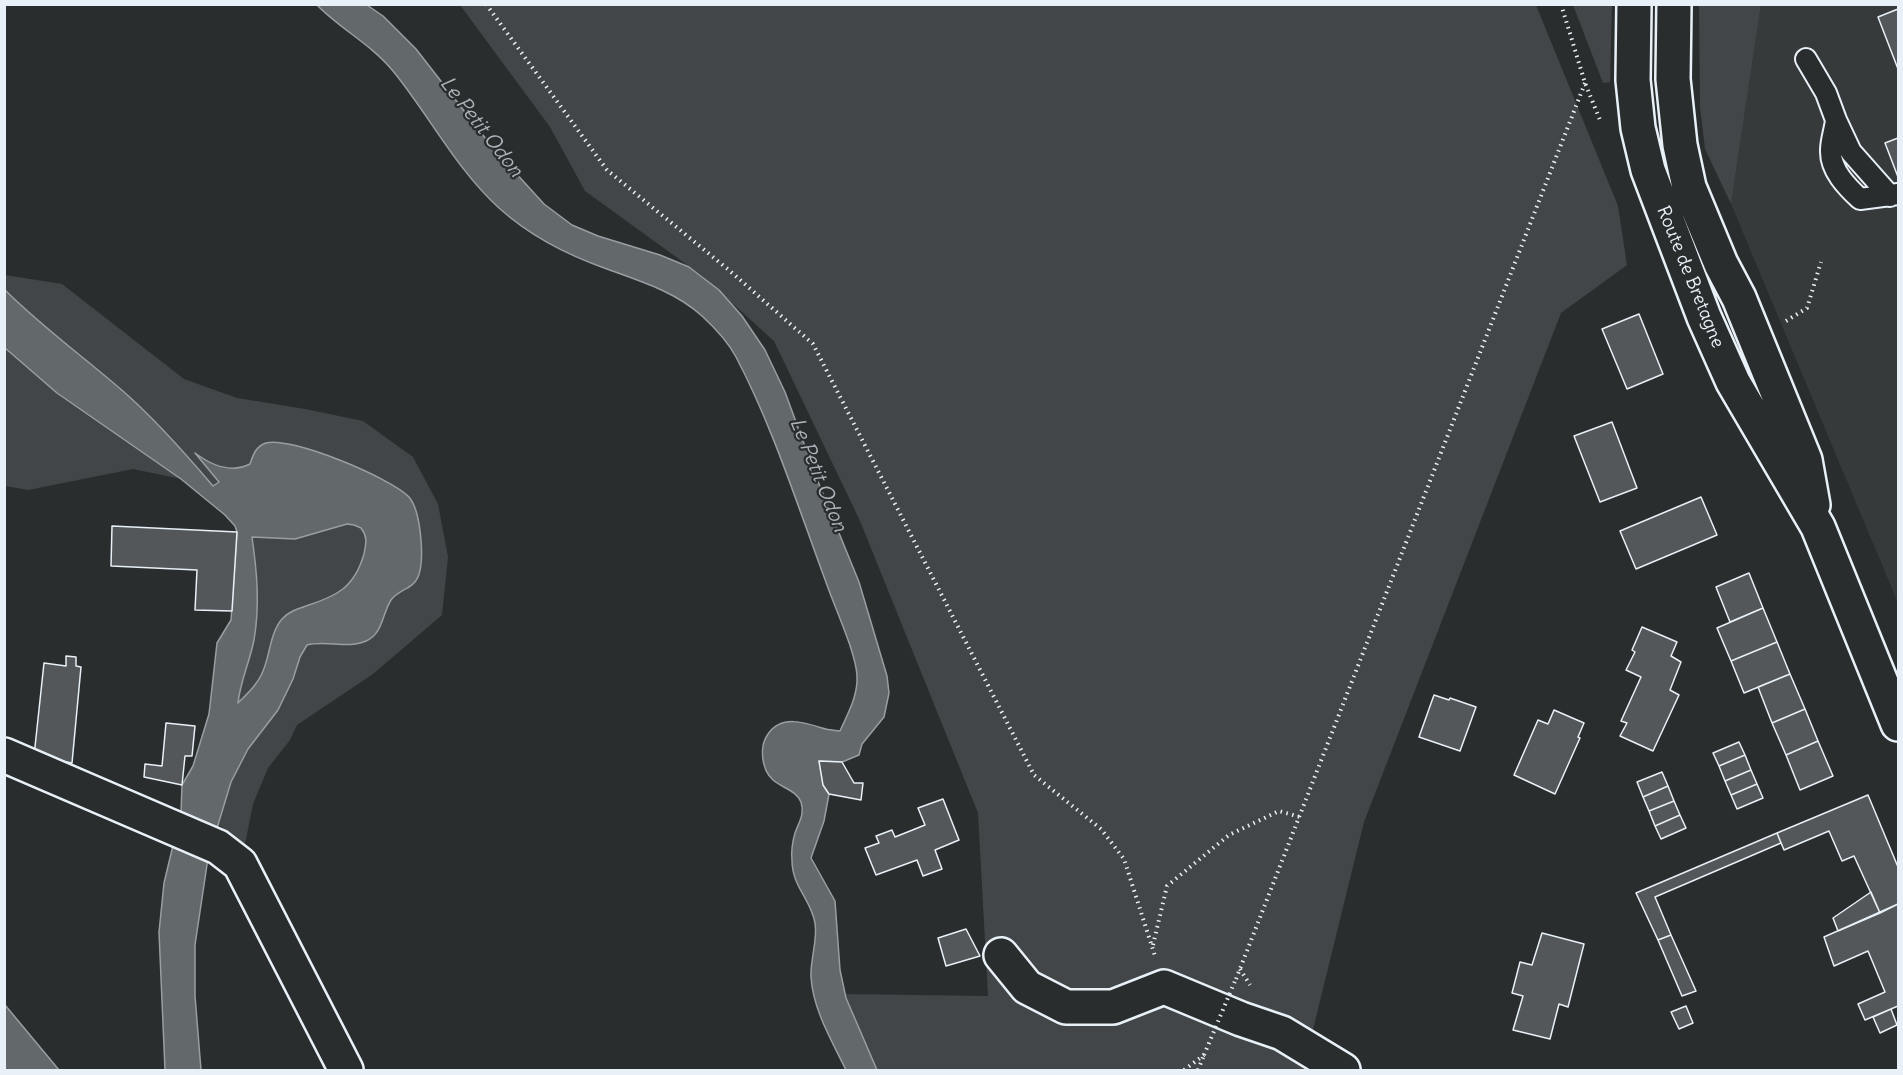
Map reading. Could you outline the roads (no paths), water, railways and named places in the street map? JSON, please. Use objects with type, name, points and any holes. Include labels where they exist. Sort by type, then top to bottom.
[{"type":"main road","name":"Route de Bretagne","points":[[1634,4],[1633,80],[1638,128],[1648,170],[1704,317],[1733,382],[1818,527],[1897,717]]},
{"type":"main road","name":"Route de Bretagne","points":[[1674,4],[1673,79],[1680,145],[1689,187],[1721,264],[1739,298],[1805,460],[1818,527]]},
{"type":"main road","points":[[4,755],[218,847],[240,864],[346,1071]]},
{"type":"main road","points":[[1002,955],[1027,987],[1066,1007],[1113,1007],[1164,987],[1241,1019],[1282,1033],[1343,1071]]},
{"type":"lane","points":[[1806,59],[1826,93],[1851,152],[1894,195]]},
{"type":"lane","points":[[1836,120],[1830,152],[1837,172],[1846,186],[1860,200],[1894,195]]},
{"type":"water label","name":"Le Petit Odon","points":[[481,127]]},
{"type":"water label","name":"Le Petit Odon","points":[[818,475]]}]
